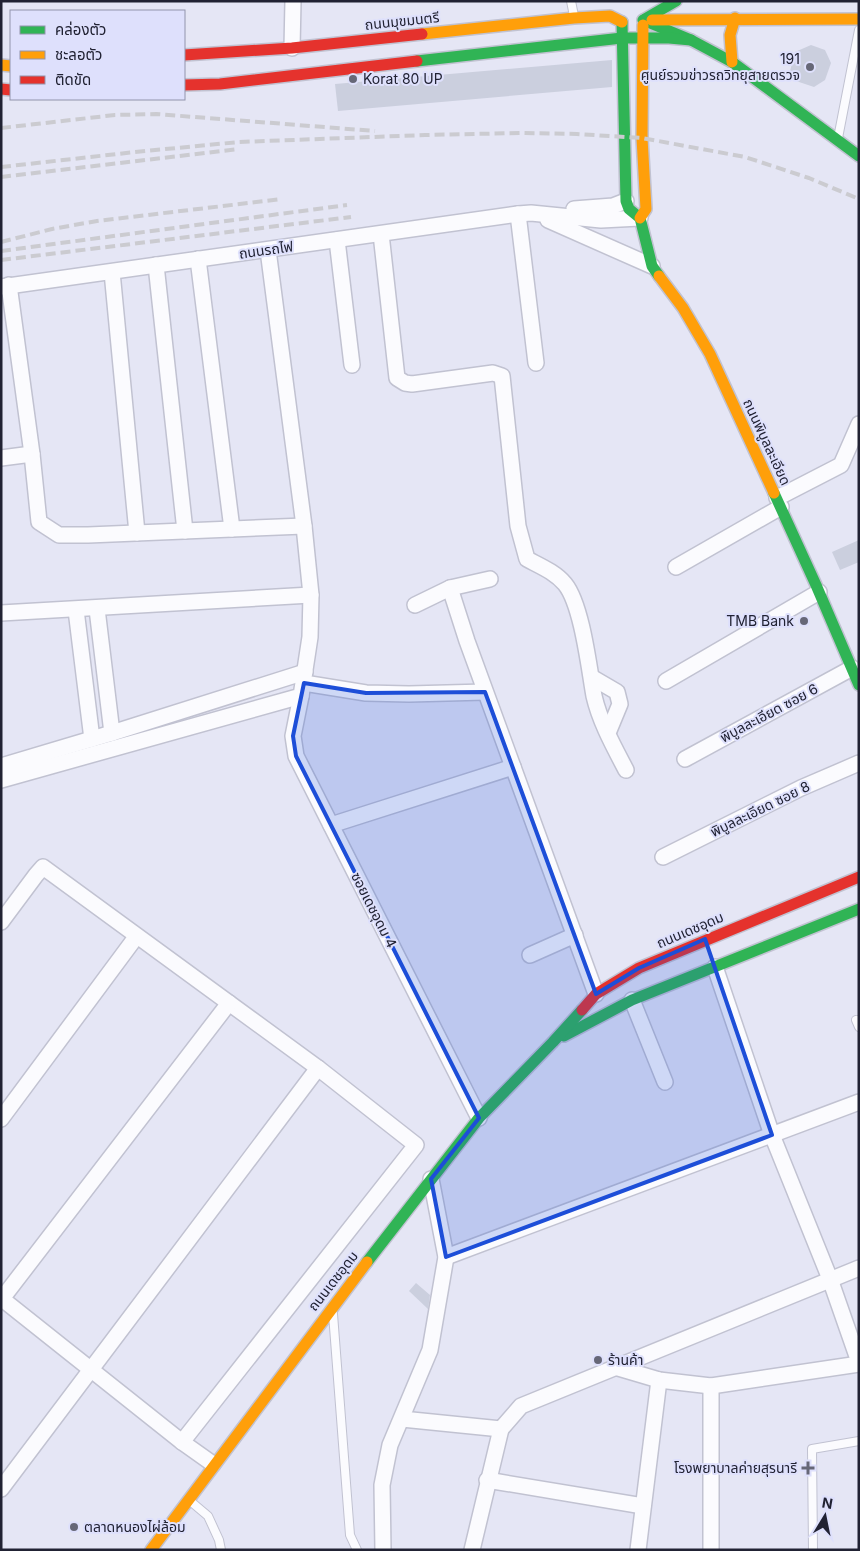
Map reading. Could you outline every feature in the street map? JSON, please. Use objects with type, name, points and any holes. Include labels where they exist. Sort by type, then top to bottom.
[{"type":"main road","points":[[643,20],[676,1]]},
{"type":"main road","points":[[723,6],[733,18],[729,41],[732,62]]},
{"type":"main road","name":"ถนนมุขมนตรี","points":[[185,55],[219,57],[574,18],[610,16],[622,22],[733,18],[859,19]]},
{"type":"main road","points":[[643,20],[691,40],[732,62],[837,142],[859,156]]},
{"type":"main road","name":"ถนนพิบูลละเอียด","points":[[640,218],[646,209],[642,138],[643,20]]},
{"type":"main road","points":[[622,22],[626,200]]},
{"type":"main road","points":[[185,85],[622,38],[691,40]]},
{"type":"main road","name":"ถนนพิบูลละเอียด","points":[[626,200],[629,209],[640,218],[652,266],[683,308],[710,354],[779,503],[859,685]]},
{"type":"main road","name":"ถนนเดชอุดม","points":[[553,1042],[632,1000],[710,953],[859,877]]},
{"type":"main road","name":"ถนนเดชอุดม","points":[[151,1550],[332,1307],[479,1118],[553,1042],[596,994],[639,968],[710,953],[859,909]]},
{"type":"street","points":[[292,48],[293,1]]},
{"type":"street","name":"ถนนรถไฟ","points":[[5,286],[542,210],[606,207],[626,200]]},
{"type":"street","points":[[536,363],[524,214],[565,227],[652,266]]},
{"type":"street","name":"ถนนรถไฟ","points":[[524,214],[581,219],[640,218]]},
{"type":"street","points":[[381,234],[397,378],[405,383],[412,384],[493,373],[502,376],[518,526],[527,559],[554,573],[566,584],[574,599],[593,678],[594,696],[608,733],[626,770]]},
{"type":"street","points":[[337,240],[352,364]]},
{"type":"street","name":"ซอยเดชอุดม 4","points":[[268,250],[304,526],[311,595],[310,637],[293,736],[296,756],[479,1118]]},
{"type":"street","points":[[198,259],[232,529]]},
{"type":"street","points":[[156,265],[186,531]]},
{"type":"street","points":[[112,272],[137,533]]},
{"type":"street","points":[[5,286],[32,454],[39,522],[59,535],[304,526]]},
{"type":"street","points":[[676,567],[841,465],[859,424]]},
{"type":"street","points":[[1,458],[32,454]]},
{"type":"street","points":[[415,605],[450,588],[490,579]]},
{"type":"street","points":[[450,588],[485,692],[596,994]]},
{"type":"street","points":[[666,681],[819,592]]},
{"type":"street","points":[[1,613],[96,609],[311,595]]},
{"type":"street","points":[[96,609],[112,733]]},
{"type":"street","points":[[76,610],[92,739]]},
{"type":"street","name":"พิบูลละเอียด ซอย 6","points":[[685,758],[852,668]]},
{"type":"street","points":[[593,678],[617,692],[620,704],[608,733]]},
{"type":"street","points":[[1,766],[112,733],[303,684],[366,693],[485,692]]},
{"type":"street","points":[[1,780],[303,684]]},
{"type":"street","name":"พิบูลละเอียด ซอย 8","points":[[663,857],[801,788],[859,763]]},
{"type":"street","points":[[331,825],[513,767]]},
{"type":"street","points":[[1,922],[43,867],[318,1068],[416,1145],[182,1442]]},
{"type":"street","points":[[1,1119],[136,936]]},
{"type":"street","points":[[530,955],[575,936]]},
{"type":"street","points":[[615,1367],[659,1380],[711,1386],[859,1363],[830,1279],[772,1135],[710,953]]},
{"type":"street","points":[[632,1000],[665,1082]]},
{"type":"street","points":[[214,1464],[182,1442],[2,1299],[229,1003]]},
{"type":"street","points":[[1,1489],[318,1068]]},
{"type":"street","points":[[446,1257],[859,1102]]},
{"type":"street","points":[[382,1550],[382,1485],[390,1445],[430,1350],[446,1257],[432,1179]]},
{"type":"street","points":[[472,1550],[500,1429],[521,1406],[859,1268]]},
{"type":"street","points":[[638,1550],[659,1380]]},
{"type":"street","points":[[711,1386],[711,1550]]},
{"type":"street","points":[[402,1420],[500,1429]]},
{"type":"street","points":[[487,1480],[643,1506]]},
{"type":"lane","points":[[570,1],[574,18]]},
{"type":"lane","points":[[837,142],[859,30]]},
{"type":"lane","points":[[332,1307],[350,1535],[357,1550]]},
{"type":"lane","points":[[813,1550],[812,1449],[859,1441]]},
{"type":"lane","points":[[189,1500],[208,1516],[221,1550]]},
{"type":"highlighted area","points":[[304,683],[366,693],[485,692],[596,994],[639,968],[705,939],[772,1135],[446,1257],[431,1179],[479,1118],[296,756],[293,736]]},
{"type":"building","name":"191 ศูนย์รวมข่าวรถวิทยุสายตรวจ","points":[[811,45],[825,50],[831,63],[825,80],[814,87],[796,81],[790,71],[795,52]]},
{"type":"building","points":[[612,60],[612,87],[338,111],[335,84]]},
{"type":"building","points":[[859,540],[859,562],[840,570],[832,552]]},
{"type":"building","points":[[416,1283],[430,1295],[428,1309],[409,1291]]},
{"type":"railway","points":[[1,128],[115,115],[156,114],[375,131]]},
{"type":"railway","points":[[1,167],[239,142],[425,135],[577,134],[642,138],[745,157],[809,178],[859,199]]},
{"type":"railway","points":[[1,177],[239,149]]},
{"type":"railway","points":[[1,242],[52,229],[97,221],[282,199]]},
{"type":"railway","points":[[1,251],[347,205]]},
{"type":"railway","points":[[1,260],[351,217]]},
{"type":"traffic: fast","points":[[645,19],[676,1]]},
{"type":"traffic: fast","points":[[643,20],[691,40],[732,62],[859,156]]},
{"type":"traffic: fast","points":[[622,22],[626,201],[629,209],[640,218],[652,266],[659,276]]},
{"type":"traffic: fast","points":[[417,61],[622,38],[691,40]]},
{"type":"traffic: fast","points":[[774,493],[859,685]]},
{"type":"traffic: fast","points":[[564,1036],[632,1000],[859,909]]},
{"type":"traffic: fast","points":[[367,1262],[479,1118],[582,1010]]},
{"type":"traffic: slow","points":[[422,34],[574,18],[610,16],[622,22]]},
{"type":"traffic: slow","points":[[732,62],[730,35],[735,18]]},
{"type":"traffic: slow","points":[[652,20],[859,19]]},
{"type":"traffic: slow","points":[[640,218],[646,209],[642,138],[643,25]]},
{"type":"traffic: slow","points":[[1,65],[10,66]]},
{"type":"traffic: slow","points":[[659,276],[683,308],[710,354],[774,493]]},
{"type":"traffic: slow","points":[[151,1550],[367,1262]]},
{"type":"traffic: jam","points":[[185,55],[292,48],[422,34]]},
{"type":"traffic: jam","points":[[185,85],[220,84],[417,61]]},
{"type":"traffic: jam","points":[[1,89],[10,90]]},
{"type":"traffic: jam","points":[[582,1010],[596,994],[639,968],[859,877]]},
{"type":"place","name":"191 ศูนย์รวมข่าวรถวิทยุสายตรวจ","points":[[810,67]]},
{"type":"place","name":"Korat 80 UP","points":[[353,79]]},
{"type":"place","name":"TMB Bank","points":[[804,621]]},
{"type":"place","name":"ร้านค้า","points":[[598,1360]]},
{"type":"place","name":"โรงพยาบาลค่ายสุรนารี","points":[[808,1468]]},
{"type":"place","name":"ตลาดหนองไผ่ล้อม","points":[[74,1527]]}]
